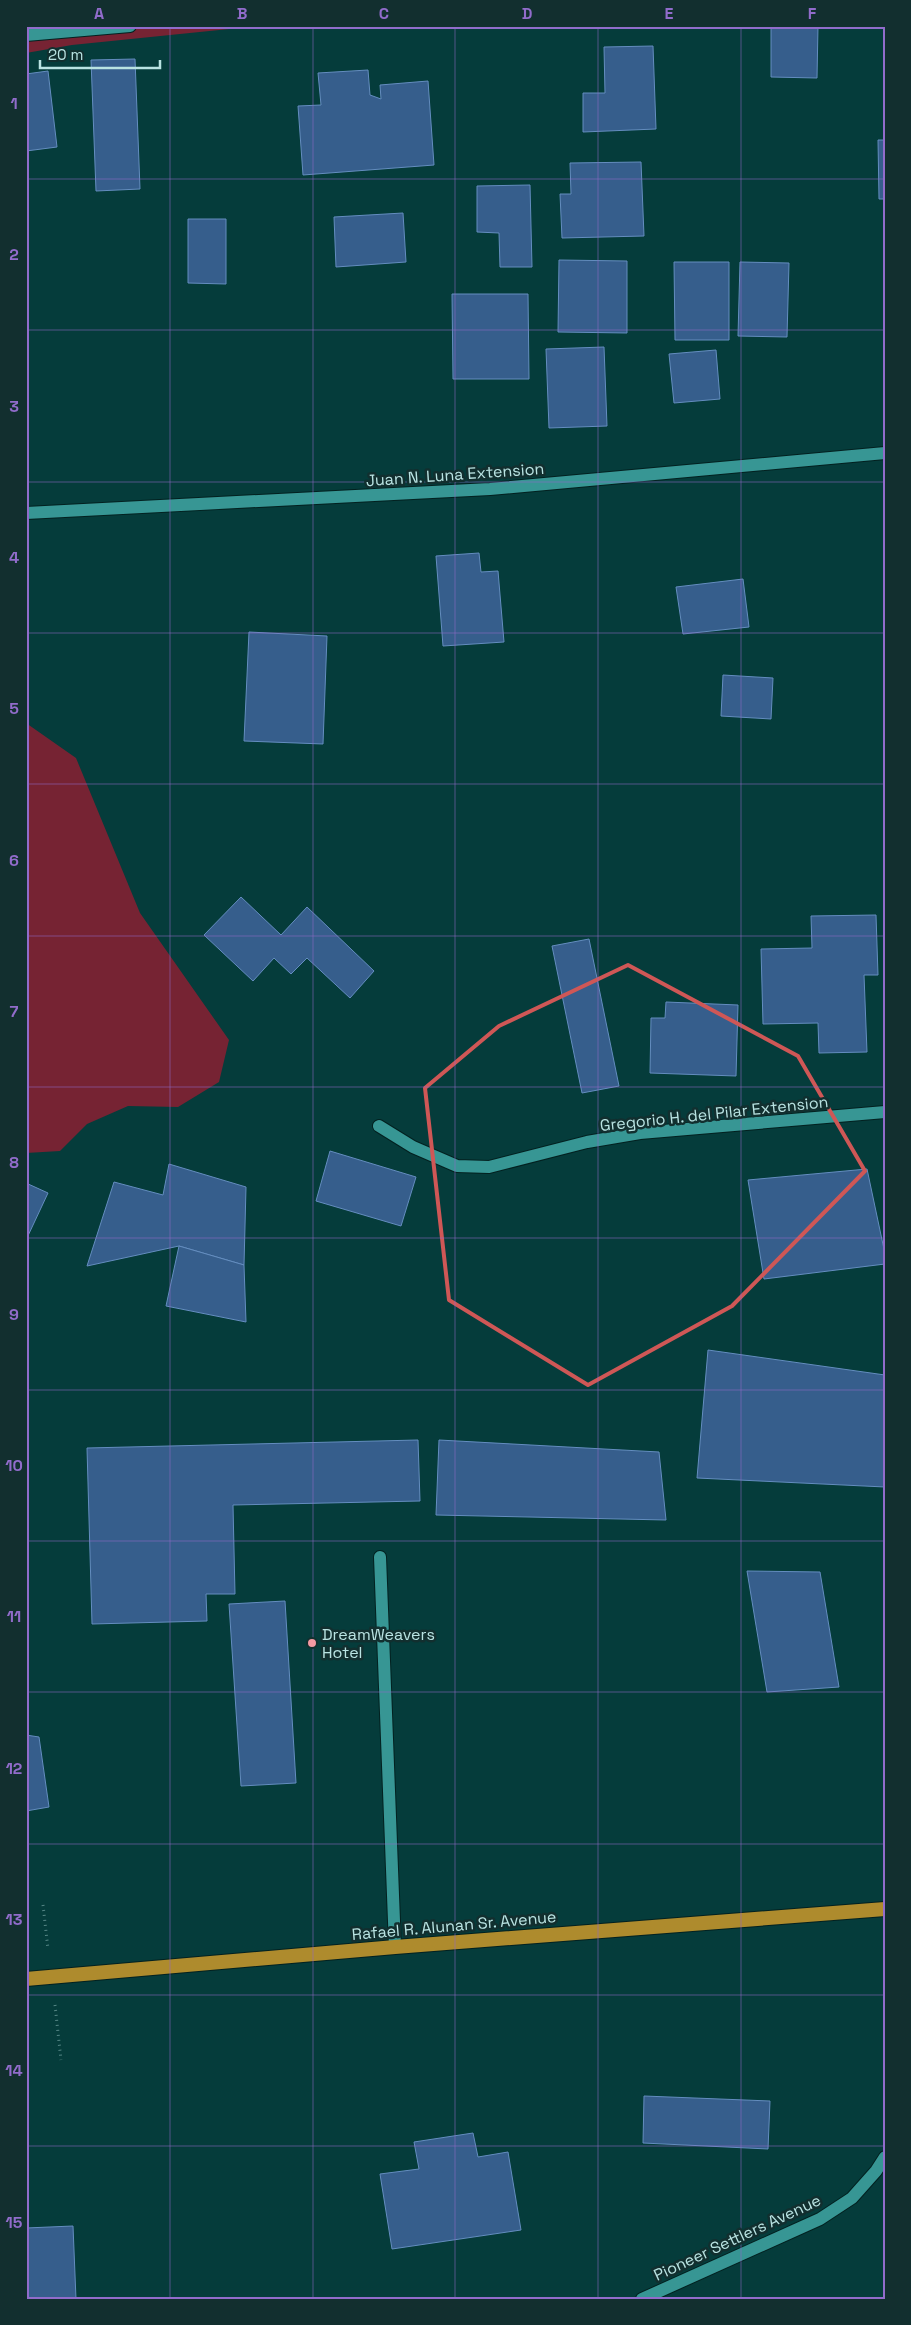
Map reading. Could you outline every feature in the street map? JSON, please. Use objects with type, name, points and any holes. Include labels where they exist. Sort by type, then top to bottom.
[{"type":"highway","name":"Rafael R. Alunan Sr. Avenue","points":[[26,1979],[395,1947],[885,1909]]},
{"type":"street","points":[[26,35],[128,26]]},
{"type":"street","name":"Juan N. Luna Extension","points":[[26,512],[490,490],[885,452]]},
{"type":"street","name":"Gregorio H. del Pilar Extension","points":[[379,1126],[413,1147],[458,1166],[489,1167],[587,1142],[640,1133],[885,1112]]},
{"type":"street","points":[[380,1557],[395,1947]]},
{"type":"street","name":"Pioneer Settlers Avenue","points":[[642,2299],[820,2219],[852,2198],[876,2172],[885,2157]]},
{"type":"highlighted area","points":[[628,965],[798,1056],[865,1171],[732,1306],[588,1385],[449,1300],[425,1088],[499,1026]]},
{"type":"shaded area","points":[[26,26],[236,26],[239,28],[72,45],[26,53]]},
{"type":"shaded area","points":[[26,723],[76,758],[140,913],[229,1040],[219,1082],[178,1107],[128,1106],[87,1124],[60,1151],[26,1153]]},
{"type":"building","points":[[771,26],[818,26],[817,78],[771,77]]},
{"type":"building","points":[[653,46],[656,129],[583,132],[583,93],[605,93],[604,47]]},
{"type":"building","points":[[135,59],[140,189],[96,191],[91,60]]},
{"type":"building","points":[[368,70],[370,95],[381,99],[380,85],[428,81],[434,165],[303,175],[298,106],[321,105],[318,73]]},
{"type":"building","points":[[48,71],[57,147],[26,151],[26,74]]},
{"type":"building","points":[[878,140],[885,140],[885,199],[879,199]]},
{"type":"building","points":[[641,162],[644,236],[562,238],[560,194],[571,194],[570,163]]},
{"type":"building","points":[[530,185],[532,267],[500,267],[499,233],[477,232],[477,186]]},
{"type":"building","points":[[403,213],[406,262],[336,267],[334,217]]},
{"type":"building","points":[[188,219],[226,219],[226,284],[188,283]]},
{"type":"building","points":[[559,260],[627,261],[627,333],[558,332]]},
{"type":"building","points":[[674,262],[729,262],[729,340],[675,340]]},
{"type":"building","points":[[740,262],[789,263],[787,337],[738,336]]},
{"type":"building","points":[[452,294],[528,294],[529,379],[453,379]]},
{"type":"building","points":[[604,347],[607,426],[549,428],[546,349]]},
{"type":"building","points":[[716,350],[720,399],[674,403],[669,354]]},
{"type":"building","points":[[479,553],[481,572],[498,571],[504,642],[443,646],[436,556]]},
{"type":"building","points":[[743,579],[749,627],[683,634],[676,587]]},
{"type":"building","points":[[249,632],[327,636],[323,744],[244,741]]},
{"type":"building","points":[[26,644],[28,680],[26,680]]},
{"type":"building","points":[[723,675],[773,678],[771,719],[721,716]]},
{"type":"building","points":[[241,897],[281,935],[307,907],[374,971],[350,998],[307,958],[291,974],[274,958],[253,981],[204,935]]},
{"type":"building","points":[[876,915],[878,975],[864,975],[867,1052],[819,1053],[818,1023],[763,1024],[761,949],[812,948],[811,916]]},
{"type":"building","points":[[589,939],[619,1086],[582,1093],[552,946]]},
{"type":"building","points":[[666,1002],[738,1005],[736,1076],[650,1073],[651,1018],[665,1018]]},
{"type":"building","points":[[330,1151],[416,1177],[401,1226],[316,1201]]},
{"type":"building","points":[[169,1164],[246,1187],[244,1265],[179,1246],[87,1266],[114,1182],[163,1195]]},
{"type":"building","points":[[867,1169],[885,1254],[885,1264],[764,1279],[748,1180]]},
{"type":"building","points":[[26,1183],[48,1193],[26,1240]]},
{"type":"building","points":[[179,1246],[244,1265],[246,1322],[166,1306]]},
{"type":"building","points":[[708,1350],[885,1375],[885,1487],[697,1478]]},
{"type":"building","points":[[418,1440],[420,1501],[233,1505],[235,1594],[206,1594],[207,1621],[92,1624],[87,1448]]},
{"type":"building","points":[[439,1440],[659,1452],[666,1520],[436,1515]]},
{"type":"building","points":[[747,1571],[820,1572],[839,1687],[767,1692]]},
{"type":"building","points":[[285,1601],[296,1783],[241,1786],[229,1604]]},
{"type":"building","points":[[26,1735],[39,1737],[49,1807],[26,1811]]},
{"type":"building","points":[[644,2096],[770,2101],[768,2149],[643,2143]]},
{"type":"building","points":[[473,2133],[478,2157],[508,2152],[521,2230],[392,2249],[380,2174],[419,2169],[414,2142]]},
{"type":"building","points":[[73,2226],[76,2299],[26,2299],[26,2228]]},
{"type":"place","name":"DreamWeavers Hotel","points":[[312,1643]]}]
